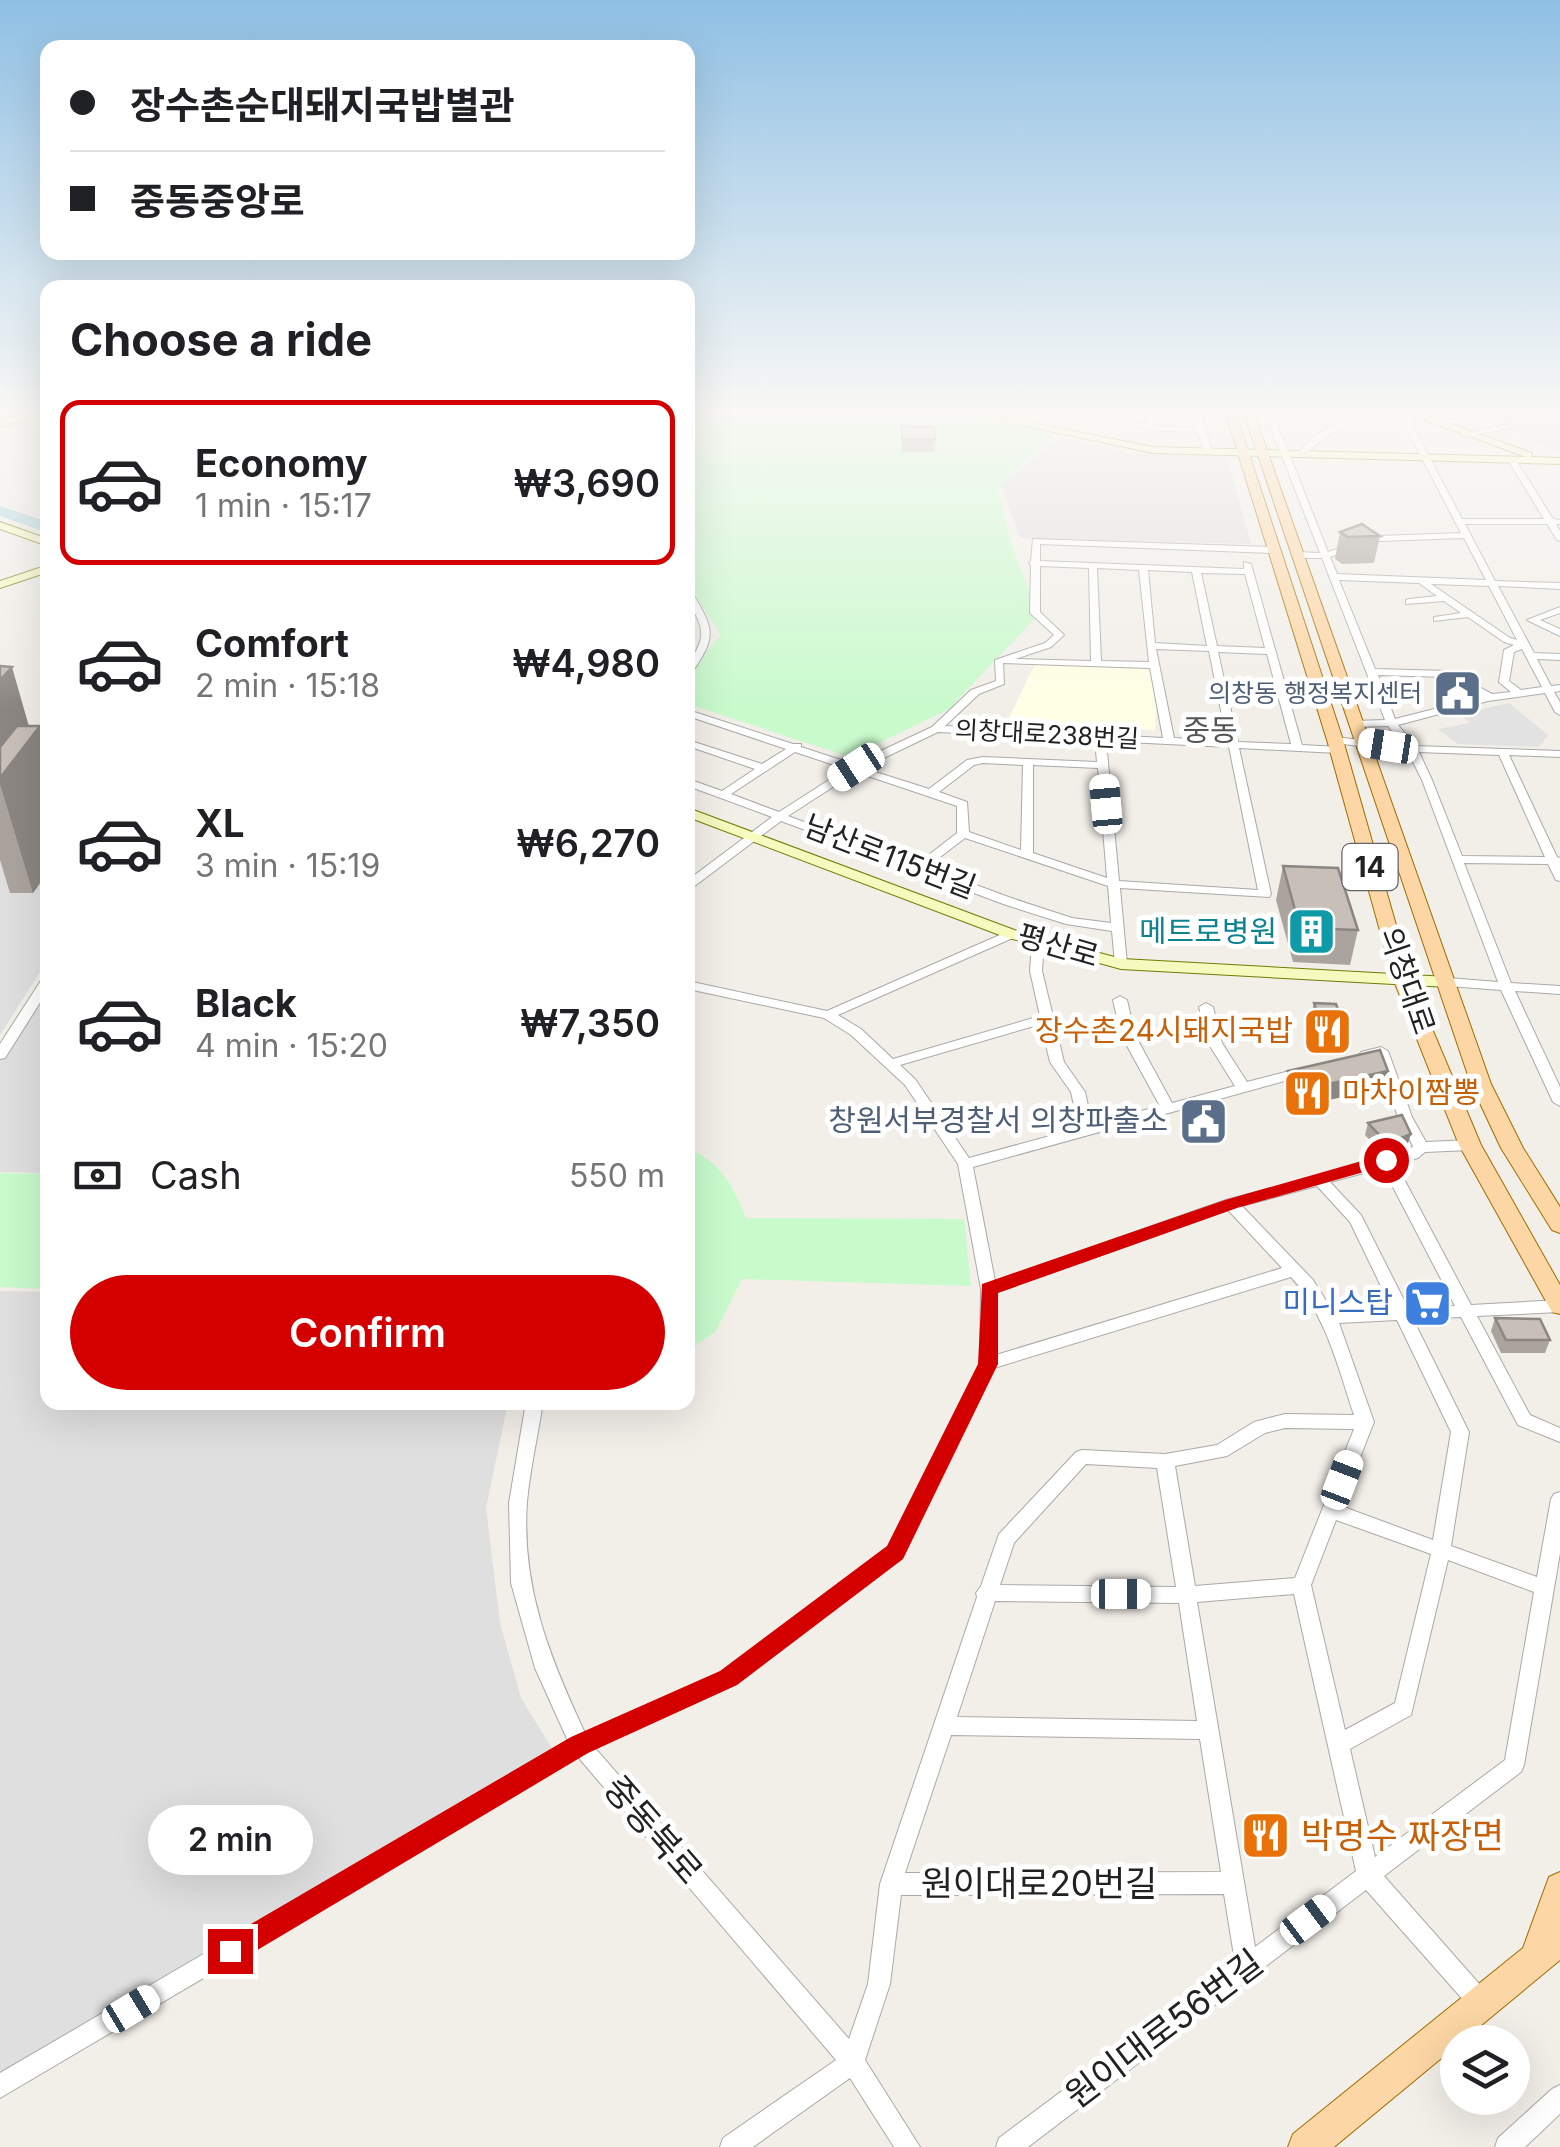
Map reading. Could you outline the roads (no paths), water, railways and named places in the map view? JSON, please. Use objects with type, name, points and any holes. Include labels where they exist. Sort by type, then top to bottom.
[{"type":"main road","name":"의창대로","points":[[1259,508],[1336,745],[1402,981],[1470,1145],[1560,1306]]},
{"type":"main road","name":"의창대로","points":[[1282,508],[1481,1084],[1512,1148],[1560,1225]]},
{"type":"main road","points":[[0,525],[40,543]]},
{"type":"main road","points":[[0,583],[40,568]]},
{"type":"main road","name":"평산로","points":[[695,815],[1011,934],[1120,964],[1448,982]]},
{"type":"main road","points":[[1306,2147],[1552,1948],[1560,1888]]},
{"type":"street","points":[[1306,508],[1392,724],[1412,750],[1460,859],[1506,986],[1560,1102]]},
{"type":"street","points":[[1452,508],[1526,650],[1553,689],[1560,712]]},
{"type":"street","points":[[1458,520],[1555,522],[1560,538]]},
{"type":"street","points":[[1297,554],[1326,556],[1345,548],[1350,540],[1466,535]]},
{"type":"street","points":[[998,662],[1048,645],[1059,635],[1036,613],[1036,541],[1272,550]]},
{"type":"street","points":[[1242,548],[1298,746]]},
{"type":"street","points":[[1033,564],[1250,572]]},
{"type":"street","points":[[1092,566],[1096,664]]},
{"type":"street","points":[[1143,568],[1151,646],[1169,740]]},
{"type":"street","points":[[962,834],[1114,884],[1265,894],[1196,570]]},
{"type":"street","points":[[1334,577],[1560,586]]},
{"type":"street","points":[[1420,580],[1526,650]]},
{"type":"street","points":[[1409,602],[1445,598]]},
{"type":"street","points":[[695,605],[710,634],[695,660]]},
{"type":"street","points":[[1560,610],[1532,620],[1560,633]]},
{"type":"street","points":[[1437,619],[1471,614]]},
{"type":"street","points":[[695,615],[701,615]]},
{"type":"street","points":[[1151,646],[1270,652]]},
{"type":"street","points":[[1520,694],[1504,682],[1509,650],[1560,657]]},
{"type":"street","points":[[998,662],[1156,665]]},
{"type":"street","points":[[695,878],[856,767],[936,728],[975,692],[1001,682],[998,662]]},
{"type":"street","points":[[1371,672],[1449,674],[1491,698]]},
{"type":"street","points":[[1354,724],[1392,724],[1491,698],[1553,689]]},
{"type":"street","points":[[695,715],[963,804],[962,834],[919,868]]},
{"type":"street","points":[[0,722],[40,740]]},
{"type":"street","name":"의창대로238번길","points":[[936,728],[1298,746],[1363,742],[1412,750],[1560,754]]},
{"type":"street","points":[[1100,737],[1120,964]]},
{"type":"street","points":[[695,744],[763,768]]},
{"type":"street","points":[[723,795],[796,746]]},
{"type":"street","points":[[1504,753],[1560,877]]},
{"type":"street","points":[[1028,761],[1028,855]]},
{"type":"street","points":[[930,793],[971,762],[1103,765]]},
{"type":"street","name":"남산로115번길","points":[[695,785],[1070,921],[1117,928]]},
{"type":"street","points":[[1460,859],[1556,861]]},
{"type":"street","points":[[828,1015],[1011,934]]},
{"type":"street","points":[[1038,941],[1036,971],[1057,1062],[1078,1092],[1088,1132]]},
{"type":"street","points":[[1448,982],[1560,990]]},
{"type":"street","points":[[0,2086],[580,1745],[729,1678],[895,1553],[988,1364],[989,1289],[964,1164],[939,1120],[856,1032],[828,1015],[695,986]]},
{"type":"street","points":[[0,1056],[40,992]]},
{"type":"street","points":[[1120,1000],[1128,1034],[1168,1108]]},
{"type":"street","points":[[1206,1007],[1215,1043],[1244,1088]]},
{"type":"street","points":[[890,1064],[1046,1018]]},
{"type":"street","points":[[1347,1060],[1382,1051],[1421,1147]]},
{"type":"street","points":[[964,1164],[1313,1069]]},
{"type":"street","points":[[989,1289],[1231,1204],[1413,1155],[1421,1147],[1470,1145]]},
{"type":"street","points":[[1386,1160],[1524,1420],[1560,1435]]},
{"type":"street","points":[[1319,1179],[1356,1218],[1460,1432],[1441,1550],[1404,1709],[1339,1744]]},
{"type":"street","points":[[1231,1204],[1294,1270],[1329,1318],[1364,1422],[1302,1585],[1368,1875],[1481,2003]]},
{"type":"street","points":[[988,1364],[1294,1270]]},
{"type":"street","points":[[1329,1318],[1560,1306]]},
{"type":"street","name":"중동북로","points":[[534,1410],[518,1503],[520,1582],[545,1668],[580,1745],[852,2062],[908,2147]]},
{"type":"street","name":"원이대로20번길","points":[[1233,1883],[891,1884],[1006,1538],[1082,1457],[1166,1461],[1221,1451],[1260,1427],[1286,1421],[1364,1422]]},
{"type":"street","points":[[1166,1461],[1247,1966]]},
{"type":"street","name":"원이대로56번길","points":[[1008,2147],[1514,1765],[1560,1500]]},
{"type":"street","points":[[1331,1510],[1544,1588]]},
{"type":"street","points":[[986,1593],[1189,1594],[1302,1585]]},
{"type":"street","points":[[942,1726],[1209,1730]]},
{"type":"street","points":[[732,2147],[852,2062],[880,1984],[891,1884]]},
{"type":"street","points":[[1507,2147],[1560,2097]]},
{"type":"waterway","points":[[0,511],[40,525]]},
{"type":"place","name":"의창동 행정복지센터","points":[[1457,693]]},
{"type":"place","name":"메트로병원","points":[[1312,932]]},
{"type":"place","name":"장수촌24시돼지국밥","points":[[1328,1031]]},
{"type":"place","name":"마차이짬뽕","points":[[1307,1093]]},
{"type":"place","name":"창원서부경찰서 의창파출소","points":[[1203,1121]]},
{"type":"place","name":"미니스탑","points":[[1428,1303]]},
{"type":"place","name":"박명수 짜장면","points":[[1266,1836]]},
{"type":"district","name":"중동","points":[[1210,731]]}]
